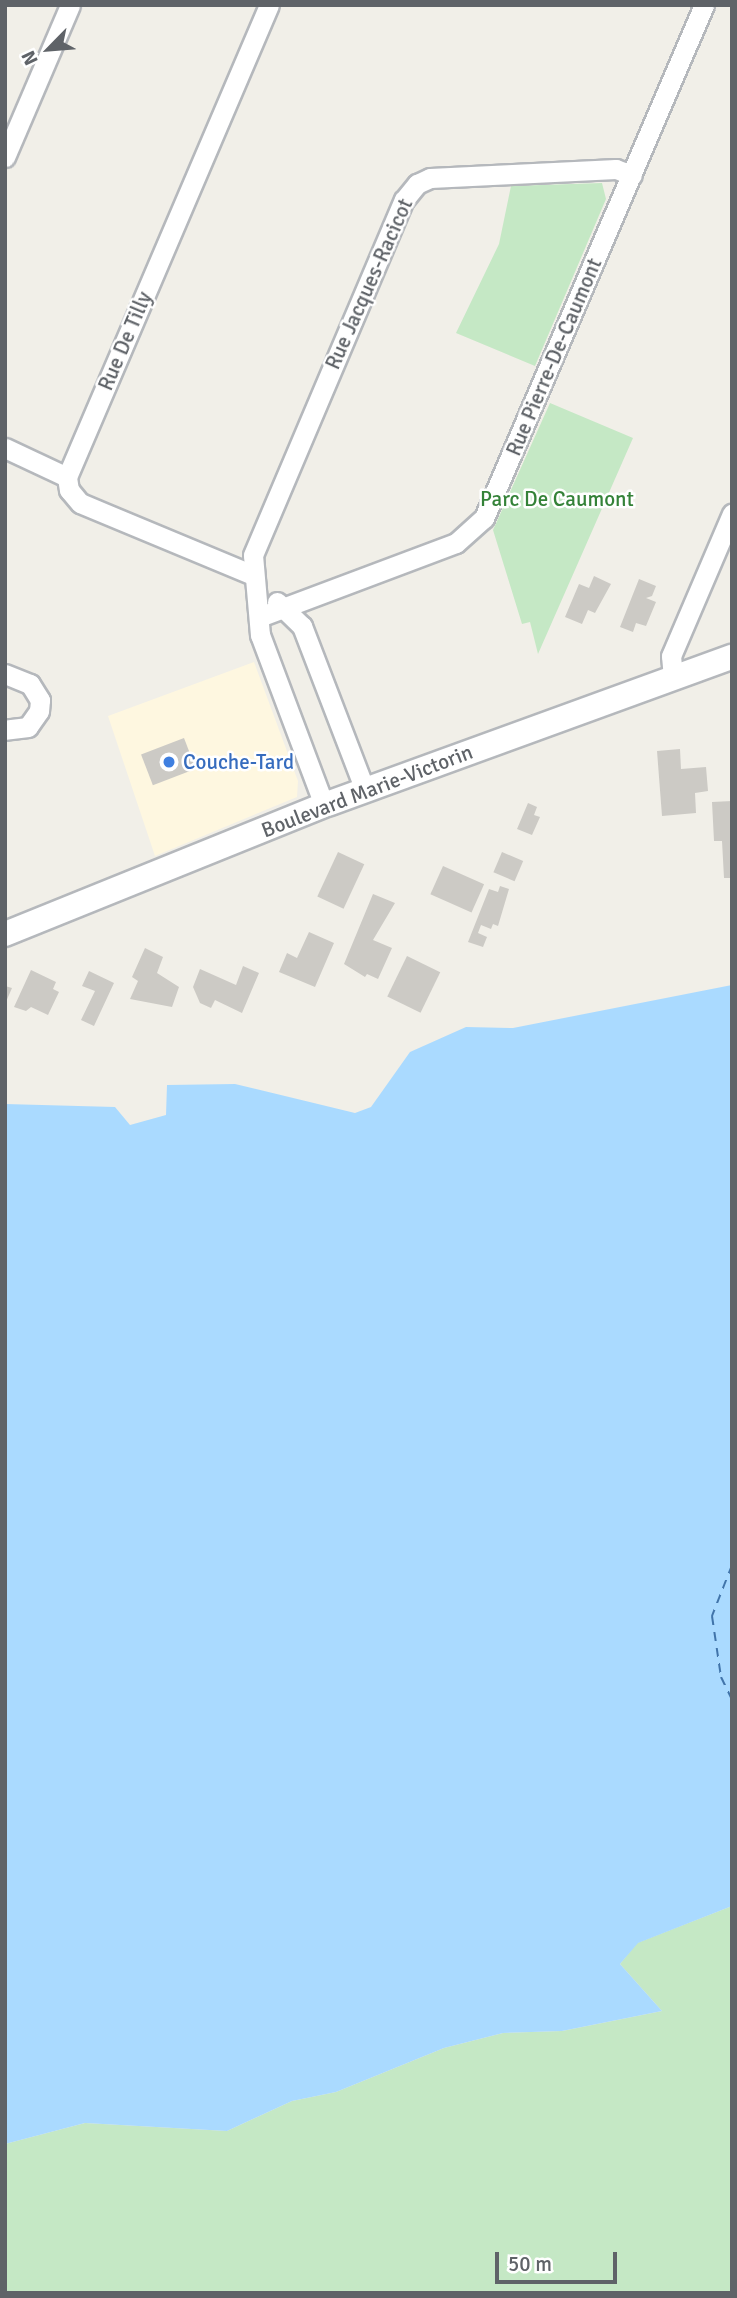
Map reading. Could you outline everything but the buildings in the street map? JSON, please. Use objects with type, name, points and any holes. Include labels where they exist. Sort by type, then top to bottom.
[{"type":"street","points":[[5,157],[71,5]]},
{"type":"street","name":"Rue De Tilly","points":[[67,477],[269,5]]},
{"type":"street","name":"Rue Pierre-De-Caumont","points":[[259,617],[456,543],[480,523],[704,5]]},
{"type":"street","name":"Rue Jacques-Racicot","points":[[324,805],[261,635],[253,555],[410,191],[430,178],[617,169],[632,174]]},
{"type":"street","points":[[5,448],[67,477],[69,490],[80,503],[256,582],[284,607],[302,626],[365,790]]},
{"type":"street","points":[[673,678],[671,656],[732,514]]},
{"type":"street","name":"Boulevard Marie-Victorin","points":[[5,934],[324,805],[732,657]]},
{"type":"street","points":[[5,674],[30,684],[40,700],[35,721],[28,727],[5,730]]},
{"type":"shaded area","points":[[254,662],[298,781],[297,797],[155,856],[108,716]]},
{"type":"green space","points":[[602,183],[606,199],[535,366],[456,333],[499,244],[511,186]]},
{"type":"green space","name":"Parc De Caumont","points":[[550,403],[633,438],[538,654],[530,622],[522,624],[493,530]]},
{"type":"green space","points":[[732,1906],[732,2293],[5,2293],[5,2144],[85,2123],[227,2131],[292,2101],[336,2092],[444,2048],[503,2033],[562,2031],[662,2011],[620,1964],[637,1943]]},
{"type":"water","points":[[732,985],[732,1906],[638,1943],[620,1964],[662,2011],[562,2031],[503,2033],[444,2048],[336,2092],[292,2101],[227,2131],[85,2123],[5,2144],[5,1104],[115,1107],[130,1125],[166,1115],[167,1085],[235,1084],[355,1113],[371,1107],[410,1052],[466,1027],[513,1028]]},
{"type":"ferry route","points":[[732,1565],[712,1616],[721,1677],[732,1700]]},
{"type":"place","name":"Couche-Tard","points":[[169,762]]}]
